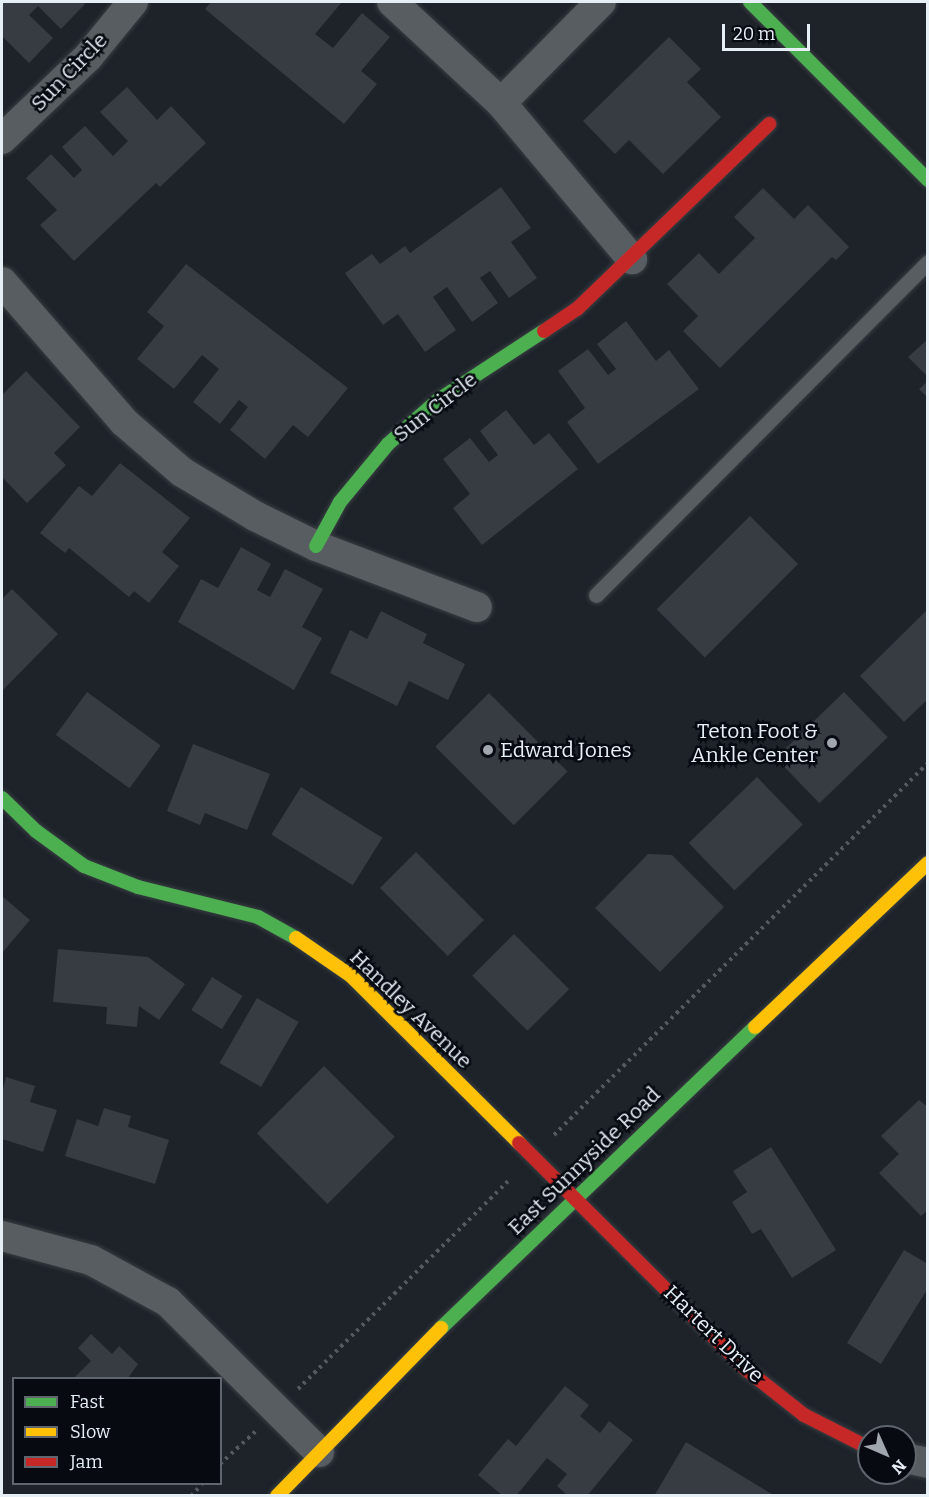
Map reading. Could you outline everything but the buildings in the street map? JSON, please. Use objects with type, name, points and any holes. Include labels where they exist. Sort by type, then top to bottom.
[{"type":"street","name":"Sun Circle","points":[[2,139],[88,57],[133,2]]},
{"type":"street","points":[[392,2],[501,103],[633,259]]},
{"type":"street","points":[[501,103],[601,2]]},
{"type":"street","points":[[750,2],[927,180]]},
{"type":"street","name":"Sun Circle","points":[[316,546],[340,502],[388,444],[438,399],[577,309],[633,259],[770,124]]},
{"type":"street","points":[[2,282],[124,422],[182,472],[255,516],[316,546],[477,607]]},
{"type":"street","name":"Handley Avenue","points":[[2,798],[36,831],[84,866],[138,887],[258,917],[308,944],[351,976],[576,1197]]},
{"type":"street","name":"East Sunnyside Road","points":[[277,1496],[576,1197],[927,863]]},
{"type":"street","name":"Hartert Drive","points":[[576,1197],[747,1370],[804,1415],[857,1442]]},
{"type":"street","points":[[2,1236],[91,1260],[168,1302],[319,1452]]},
{"type":"lane","points":[[596,595],[927,262]]},
{"type":"path","points":[[555,1133],[927,763]]},
{"type":"path","points":[[306,1381],[506,1183]]},
{"type":"path","points":[[222,1462],[246,1441]]},
{"type":"traffic: fast","points":[[750,2],[928,180]]},
{"type":"traffic: fast","points":[[316,546],[340,502],[388,444],[438,400],[544,331]]},
{"type":"traffic: fast","points":[[2,798],[36,831],[84,866],[138,887],[258,917],[296,938]]},
{"type":"traffic: fast","points":[[441,1328],[755,1027]]},
{"type":"traffic: slow","points":[[755,1027],[928,863]]},
{"type":"traffic: slow","points":[[296,938],[351,976],[519,1143]]},
{"type":"traffic: slow","points":[[277,1496],[441,1328]]},
{"type":"traffic: jam","points":[[544,331],[577,309],[769,124]]},
{"type":"traffic: jam","points":[[519,1143],[747,1370],[804,1415],[857,1442]]},
{"type":"place","name":"Teton Foot & Ankle Center","points":[[832,743]]},
{"type":"place","name":"Edward Jones","points":[[488,750]]}]
